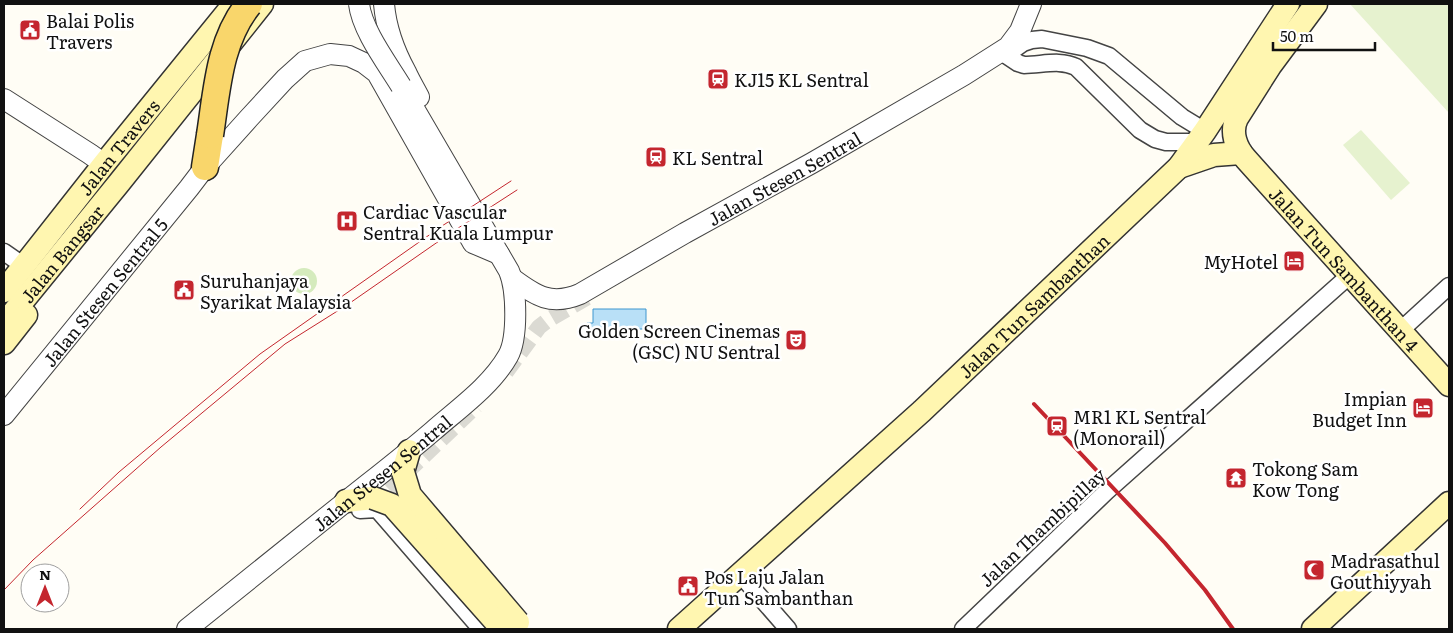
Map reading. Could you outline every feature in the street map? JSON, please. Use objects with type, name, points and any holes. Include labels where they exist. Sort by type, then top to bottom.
[{"type":"main road","name":"Jalan Travers","points":[[4,291],[234,4]]},
{"type":"main road","points":[[205,167],[220,69],[226,45],[242,12],[249,4]]},
{"type":"main road","name":"Jalan Travers","points":[[119,182],[262,4]]},
{"type":"main road","name":"Jalan Tun Sambanthan","points":[[679,629],[922,411],[1179,167],[1201,137],[1288,4]]},
{"type":"main road","points":[[1179,167],[1214,155],[1241,153],[1235,141],[1234,123],[1270,66],[1316,4]]},
{"type":"main road","name":"Jalan Tun Sambanthan 4","points":[[1241,153],[1449,385]]},
{"type":"main road","points":[[4,343],[73,256],[134,164]]},
{"type":"main road","name":"Jalan Bangsar","points":[[4,324],[119,182]]},
{"type":"main road","points":[[406,461],[410,495],[515,627]]},
{"type":"main road","points":[[347,506],[373,498],[392,504],[515,627]]},
{"type":"main road","points":[[1313,629],[1449,503]]},
{"type":"street","name":"Jalan Stesen Sentral","points":[[359,4],[367,29],[513,278],[532,293],[558,300],[568,300],[580,294],[1004,54],[1020,31],[1031,4]]},
{"type":"street","name":"Jalan Stesen Sentral","points":[[384,4],[396,50],[419,96],[425,128]]},
{"type":"street","points":[[1042,39],[1102,53],[1116,60],[1182,117],[1201,137],[1166,142],[1155,139],[1140,130],[1076,67],[1061,62],[1024,65],[1004,54],[1022,42],[1042,39]]},
{"type":"street","name":"Jalan Stesen Sentral 5","points":[[4,416],[205,167],[285,79],[305,61],[330,54],[349,56],[364,63],[377,73],[474,243],[499,254]]},
{"type":"street","points":[[4,99],[104,164]]},
{"type":"street","points":[[4,252],[24,266]]},
{"type":"street","name":"Jalan Thambipillay","points":[[963,629],[1107,491],[1350,275]]},
{"type":"street","name":"Jalan Stesen Sentral","points":[[187,629],[406,461],[488,383],[508,356],[514,338],[513,278]]},
{"type":"street","points":[[1401,330],[1449,286]]},
{"type":"street","points":[[347,506],[377,509],[480,629]]},
{"type":"street","points":[[740,574],[788,629]]},
{"type":"green space","points":[[1350,4],[1449,4],[1449,113]]},
{"type":"green space","points":[[1361,130],[1410,183],[1391,200],[1343,145]]},
{"type":"green space","points":[[304,268],[313,272],[317,281],[313,290],[304,294],[295,290],[291,281],[295,272]]},
{"type":"water","points":[[593,309],[646,309],[646,329],[587,329],[587,323],[593,323]]},
{"type":"tunnel","points":[[506,372],[539,327],[588,297]]},
{"type":"tunnel","points":[[385,511],[384,494],[476,406]]},
{"type":"tram line","points":[[80,509],[119,472],[260,354],[442,226],[511,181]]},
{"type":"tram line","points":[[4,590],[33,560],[161,447],[285,344],[347,305],[452,232],[517,190]]},
{"type":"railway","points":[[1034,404],[1165,543],[1205,590],[1233,629]]},
{"type":"place","name":"Balai Polis Travers","points":[[30,30]]},
{"type":"place","name":"KJ15 KL Sentral","points":[[718,79]]},
{"type":"place","name":"KL Sentral","points":[[656,157]]},
{"type":"place","name":"Cardiac Vascular Sentral Kuala Lumpur","points":[[347,221]]},
{"type":"place","name":"MyHotel","points":[[1294,261]]},
{"type":"place","name":"Suruhanjaya Syarikat Malaysia","points":[[184,290]]},
{"type":"place","name":"Golden Screen Cinemas (GSC) NU Sentral","points":[[796,340]]},
{"type":"place","name":"Impian Budget Inn","points":[[1423,408]]},
{"type":"place","name":"MR1 KL Sentral (Monorail)","points":[[1057,426]]},
{"type":"place","name":"Tokong Sam Kow Tong","points":[[1236,478]]},
{"type":"place","name":"Madrasathul Gouthiyyah","points":[[1314,570]]},
{"type":"place","name":"Pos Laju Jalan Tun Sambanthan","points":[[688,586]]}]
